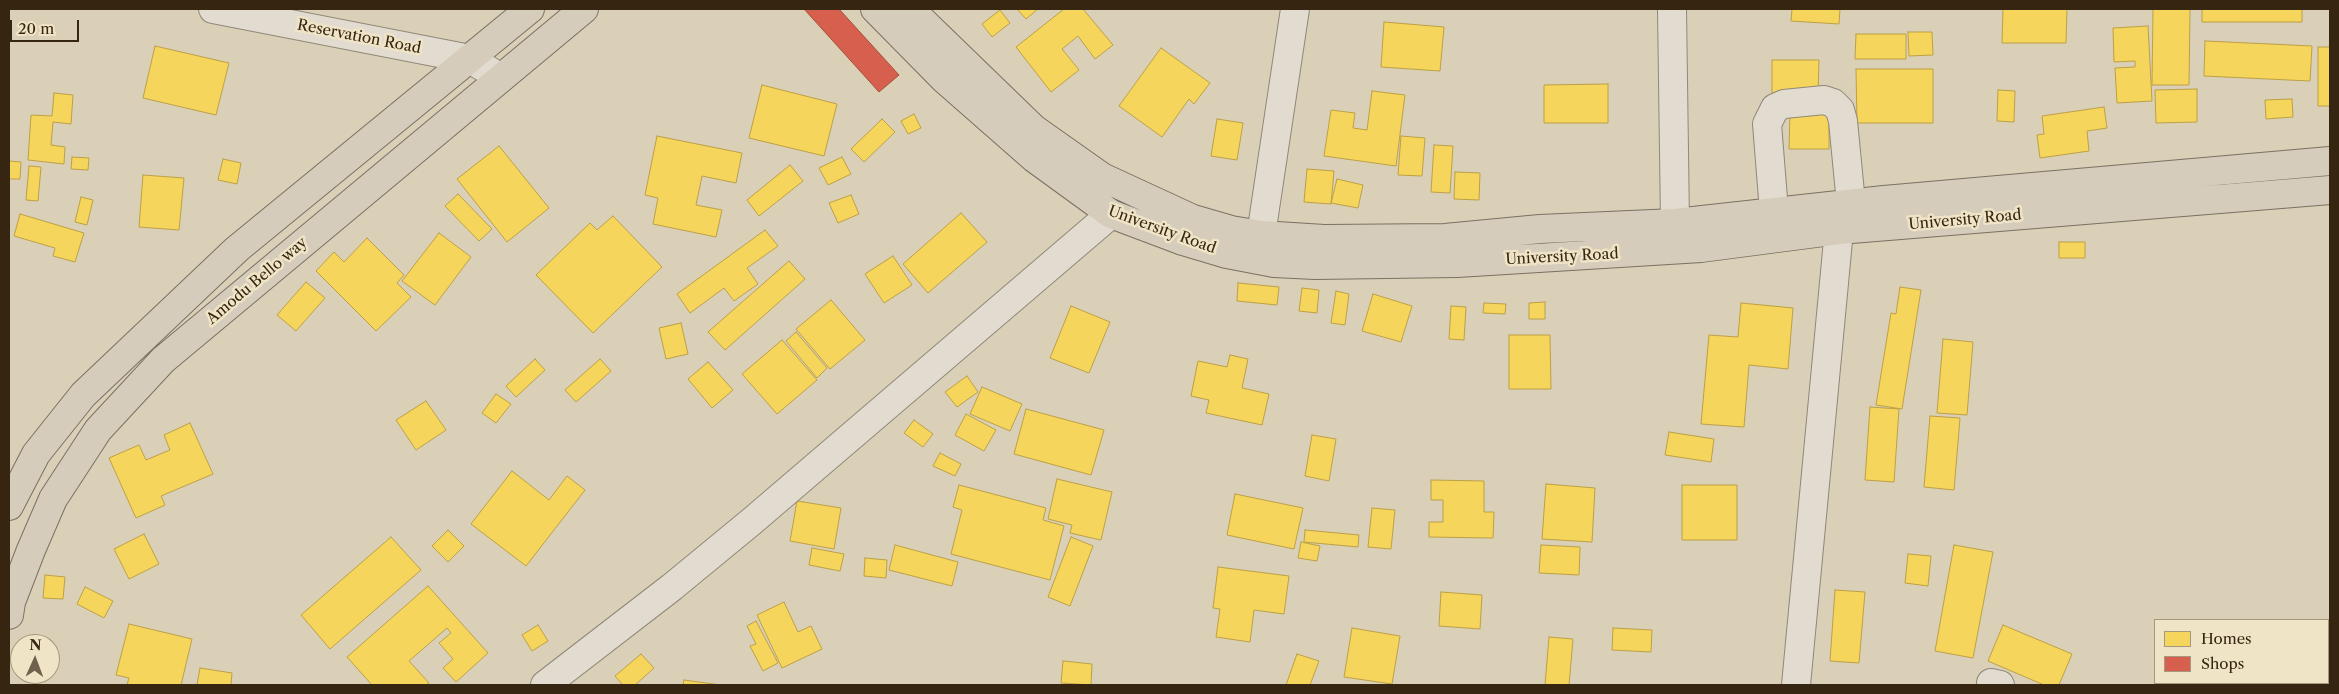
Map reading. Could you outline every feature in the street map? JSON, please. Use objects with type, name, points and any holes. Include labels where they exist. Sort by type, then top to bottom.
[{"type":"main road","points":[[9,506],[36,454],[83,395],[237,249],[530,9]]},
{"type":"main road","name":"Amodu Bello way","points":[[9,615],[11,602],[53,499],[104,423],[163,360],[584,9]]},
{"type":"main road","name":"University Road","points":[[875,9],[944,79],[1034,158],[1111,214],[1180,240],[1227,254],[1274,263],[1315,265],[1457,263],[1701,248],[1848,221],[2330,161]]},
{"type":"main road","name":"University Road","points":[[910,9],[1034,129],[1102,177],[1193,219],[1232,230],[1261,234],[1324,239],[1445,238],[1540,229],[1675,222],[1774,211],[1848,221],[2330,190]]},
{"type":"street","name":"Reservation Road","points":[[213,9],[470,59],[501,78]]},
{"type":"street","points":[[1261,234],[1295,9]]},
{"type":"street","points":[[1672,9],[1675,222]]},
{"type":"street","points":[[1774,211],[1767,124],[1775,108],[1784,104],[1824,100],[1833,103],[1840,110],[1843,121],[1848,221],[1796,685]]},
{"type":"street","points":[[545,685],[672,587],[744,528],[1111,214]]},
{"type":"building: Homes","points":[[1017,9],[1038,9],[1026,19]]},
{"type":"building: Homes","points":[[1064,9],[1083,9],[1113,45],[1095,59],[1078,36],[1062,49],[1079,70],[1051,92],[1016,47]]},
{"type":"building: Homes","points":[[1792,9],[1840,9],[1839,24],[1791,21]]},
{"type":"building: Homes","points":[[2003,9],[2067,9],[2066,43],[2002,43]]},
{"type":"building: Homes","points":[[2153,9],[2190,9],[2189,85],[2152,85]]},
{"type":"building: Homes","points":[[2202,9],[2302,9],[2302,22],[2202,22]]},
{"type":"building: Homes","points":[[1000,10],[1010,23],[992,37],[982,24]]},
{"type":"building: Homes","points":[[1384,22],[1444,27],[1440,71],[1381,67]]},
{"type":"building: Homes","points":[[2148,26],[2152,101],[2117,103],[2115,68],[2135,67],[2135,61],[2114,62],[2113,28]]},
{"type":"building: Homes","points":[[1908,32],[1932,32],[1933,55],[1909,56]]},
{"type":"building: Homes","points":[[1856,34],[1906,34],[1906,59],[1855,59]]},
{"type":"building: Homes","points":[[2205,41],[2312,46],[2310,81],[2204,76]]},
{"type":"building: Homes","points":[[155,46],[229,63],[216,115],[143,98]]},
{"type":"building: Homes","points":[[2318,47],[2330,47],[2330,106],[2318,106]]},
{"type":"building: Homes","points":[[1161,48],[1210,83],[1194,104],[1189,99],[1162,137],[1119,106]]},
{"type":"building: Homes","points":[[1772,60],[1819,60],[1818,96],[1772,95]]},
{"type":"building: Homes","points":[[1856,69],[1933,69],[1933,123],[1857,123]]},
{"type":"building: Homes","points":[[1608,84],[1608,123],[1544,123],[1544,85]]},
{"type":"building: Homes","points":[[762,85],[837,104],[824,156],[749,138]]},
{"type":"building: Homes","points":[[2197,89],[2197,122],[2156,123],[2155,90]]},
{"type":"building: Homes","points":[[1998,90],[2015,91],[2014,122],[1997,121]]},
{"type":"building: Homes","points":[[1372,91],[1405,95],[1396,166],[1324,156],[1331,110],[1355,113],[1353,128],[1367,130]]},
{"type":"building: Homes","points":[[54,93],[73,95],[71,124],[53,122],[51,145],[65,147],[64,164],[28,160],[31,115],[52,116]]},
{"type":"building: Homes","points":[[2292,99],[2293,117],[2266,119],[2265,100]]},
{"type":"building: Homes","points":[[2104,107],[2107,128],[2087,131],[2089,151],[2040,158],[2037,135],[2044,134],[2042,116]]},
{"type":"building: Homes","points":[[1790,112],[1829,112],[1829,149],[1789,149]]},
{"type":"building: Homes","points":[[914,114],[921,128],[908,134],[901,121]]},
{"type":"building: Homes","points":[[882,119],[895,132],[864,162],[851,149]]},
{"type":"building: Homes","points":[[1217,119],[1243,123],[1237,160],[1211,156]]},
{"type":"building: Homes","points":[[657,136],[742,153],[736,183],[702,176],[696,205],[722,210],[716,237],[653,224],[658,198],[645,195]]},
{"type":"building: Homes","points":[[1401,136],[1425,138],[1422,176],[1398,175]]},
{"type":"building: Homes","points":[[1434,145],[1453,146],[1450,193],[1431,192]]},
{"type":"building: Homes","points":[[499,146],[549,208],[507,242],[457,179]]},
{"type":"building: Homes","points":[[72,157],[89,158],[88,170],[71,169]]},
{"type":"building: Homes","points":[[842,157],[851,174],[828,185],[819,168]]},
{"type":"building: Homes","points":[[223,159],[241,163],[237,184],[218,180]]},
{"type":"building: Homes","points":[[9,161],[21,162],[20,179],[9,179]]},
{"type":"building: Homes","points":[[790,165],[803,181],[759,216],[747,200]]},
{"type":"building: Homes","points":[[29,166],[41,167],[38,201],[26,200]]},
{"type":"building: Homes","points":[[1307,169],[1334,171],[1331,204],[1304,202]]},
{"type":"building: Homes","points":[[1455,172],[1480,173],[1479,200],[1454,199]]},
{"type":"building: Homes","points":[[143,175],[184,178],[179,230],[139,227]]},
{"type":"building: Homes","points":[[1337,179],[1363,185],[1358,208],[1331,203]]},
{"type":"building: Homes","points":[[458,194],[492,229],[479,241],[445,206]]},
{"type":"building: Homes","points":[[851,195],[859,214],[838,223],[829,203]]},
{"type":"building: Homes","points":[[81,197],[93,200],[87,225],[75,222]]},
{"type":"building: Homes","points":[[961,213],[987,242],[928,293],[903,264]]},
{"type":"building: Homes","points":[[20,214],[84,233],[75,262],[53,256],[55,248],[14,236]]},
{"type":"building: Homes","points":[[613,216],[662,267],[593,333],[536,275],[590,223],[597,230]]},
{"type":"building: Homes","points":[[765,230],[778,246],[747,268],[758,284],[734,301],[724,288],[690,313],[677,294]]},
{"type":"building: Homes","points":[[439,233],[471,257],[435,305],[402,281]]},
{"type":"building: Homes","points":[[367,238],[404,275],[397,283],[411,297],[376,331],[316,271],[334,252],[344,262]]},
{"type":"building: Homes","points":[[2059,242],[2085,242],[2085,258],[2059,258]]},
{"type":"building: Homes","points":[[893,256],[912,285],[884,303],[865,274]]},
{"type":"building: Homes","points":[[789,261],[805,279],[725,350],[708,332]]},
{"type":"building: Homes","points":[[306,282],[325,298],[296,331],[277,315]]},
{"type":"building: Homes","points":[[1238,283],[1279,287],[1277,305],[1237,301]]},
{"type":"building: Homes","points":[[1900,287],[1921,290],[1902,409],[1876,405],[1891,313],[1896,314]]},
{"type":"building: Homes","points":[[1302,288],[1319,290],[1317,313],[1299,311]]},
{"type":"building: Homes","points":[[1336,291],[1349,294],[1345,325],[1331,323]]},
{"type":"building: Homes","points":[[1373,294],[1412,306],[1401,342],[1362,331]]},
{"type":"building: Homes","points":[[831,300],[865,340],[830,369],[796,329]]},
{"type":"building: Homes","points":[[1545,302],[1545,319],[1529,319],[1529,303]]},
{"type":"building: Homes","points":[[1484,303],[1506,304],[1505,314],[1483,313]]},
{"type":"building: Homes","points":[[1741,303],[1793,308],[1788,369],[1749,365],[1744,427],[1701,424],[1709,335],[1738,337]]},
{"type":"building: Homes","points":[[1071,306],[1110,322],[1089,373],[1050,358]]},
{"type":"building: Homes","points":[[1451,306],[1466,307],[1464,340],[1449,339]]},
{"type":"building: Homes","points":[[681,323],[688,354],[666,359],[659,328]]},
{"type":"building: Homes","points":[[796,332],[827,368],[817,378],[786,341]]},
{"type":"building: Homes","points":[[1509,335],[1550,335],[1551,389],[1509,389]]},
{"type":"building: Homes","points":[[1943,339],[1973,342],[1967,415],[1937,413]]},
{"type":"building: Homes","points":[[782,340],[817,380],[777,414],[742,374]]},
{"type":"building: Homes","points":[[1230,355],[1248,359],[1242,388],[1269,394],[1262,425],[1206,413],[1209,400],[1191,396],[1198,361],[1227,367]]},
{"type":"building: Homes","points":[[535,359],[545,370],[516,397],[506,386]]},
{"type":"building: Homes","points":[[600,359],[611,371],[576,402],[565,390]]},
{"type":"building: Homes","points":[[708,362],[733,390],[712,408],[688,379]]},
{"type":"building: Homes","points":[[967,376],[978,392],[957,407],[945,392]]},
{"type":"building: Homes","points":[[982,387],[1022,404],[1010,431],[970,414]]},
{"type":"building: Homes","points":[[496,394],[511,404],[496,423],[482,413]]},
{"type":"building: Homes","points":[[426,401],[446,430],[416,450],[396,420]]},
{"type":"building: Homes","points":[[1870,407],[1899,409],[1894,482],[1865,480]]},
{"type":"building: Homes","points":[[1026,409],[1104,430],[1091,475],[1014,454]]},
{"type":"building: Homes","points":[[966,414],[996,430],[984,451],[955,435]]},
{"type":"building: Homes","points":[[1930,416],[1960,418],[1954,490],[1924,487]]},
{"type":"building: Homes","points":[[914,420],[933,434],[923,447],[904,433]]},
{"type":"building: Homes","points":[[190,423],[213,474],[161,496],[165,505],[136,518],[109,458],[139,445],[146,460],[170,450],[164,435]]},
{"type":"building: Homes","points":[[1669,432],[1714,439],[1711,462],[1665,455]]},
{"type":"building: Homes","points":[[1312,435],[1336,439],[1329,481],[1305,476]]},
{"type":"building: Homes","points":[[940,453],[961,464],[955,476],[933,466]]},
{"type":"building: Homes","points":[[512,471],[549,500],[567,476],[585,490],[526,566],[471,524]]},
{"type":"building: Homes","points":[[1057,479],[1112,492],[1101,540],[1070,533],[1072,525],[1048,519]]},
{"type":"building: Homes","points":[[1431,480],[1484,481],[1484,512],[1494,512],[1493,538],[1429,537],[1429,522],[1443,522],[1443,500],[1431,500]]},
{"type":"building: Homes","points":[[1546,484],[1595,488],[1592,542],[1542,539]]},
{"type":"building: Homes","points":[[959,485],[1046,508],[1043,520],[1064,526],[1050,580],[951,554],[962,510],[953,507]]},
{"type":"building: Homes","points":[[1682,485],[1737,485],[1737,540],[1682,540]]},
{"type":"building: Homes","points":[[1235,494],[1303,508],[1294,549],[1227,535]]},
{"type":"building: Homes","points":[[797,501],[841,508],[834,549],[790,541]]},
{"type":"building: Homes","points":[[1372,508],[1395,510],[1391,549],[1368,547]]},
{"type":"building: Homes","points":[[448,530],[464,546],[448,562],[432,546]]},
{"type":"building: Homes","points":[[1305,530],[1359,535],[1358,547],[1304,542]]},
{"type":"building: Homes","points":[[144,534],[159,564],[129,579],[114,549]]},
{"type":"building: Homes","points":[[391,537],[421,570],[330,649],[301,615]]},
{"type":"building: Homes","points":[[1071,537],[1093,546],[1070,606],[1048,597]]},
{"type":"building: Homes","points":[[1301,542],[1320,546],[1317,561],[1298,558]]},
{"type":"building: Homes","points":[[895,545],[958,562],[952,586],[889,570]]},
{"type":"building: Homes","points":[[1541,545],[1580,547],[1579,575],[1539,573]]},
{"type":"building: Homes","points":[[1954,545],[1993,552],[1973,658],[1935,651]]},
{"type":"building: Homes","points":[[812,548],[844,554],[840,571],[809,565]]},
{"type":"building: Homes","points":[[1908,554],[1931,556],[1928,586],[1905,583]]},
{"type":"building: Homes","points":[[865,558],[887,560],[886,578],[864,576]]},
{"type":"building: Homes","points":[[1218,567],[1289,576],[1284,614],[1254,610],[1250,642],[1216,637],[1220,609],[1213,608]]},
{"type":"building: Homes","points":[[45,575],[65,577],[63,599],[43,598]]},
{"type":"building: Homes","points":[[428,586],[488,653],[456,682],[443,668],[453,659],[439,643],[451,633],[447,628],[409,661],[429,683],[426,685],[372,685],[347,657]]},
{"type":"building: Homes","points":[[85,587],[113,601],[104,618],[77,604]]},
{"type":"building: Homes","points":[[1835,590],[1865,592],[1859,663],[1830,661]]},
{"type":"building: Homes","points":[[1441,592],[1482,595],[1480,629],[1439,626]]},
{"type":"building: Homes","points":[[784,602],[798,632],[811,626],[822,649],[782,668],[757,615]]},
{"type":"building: Homes","points":[[756,621],[778,663],[763,671],[750,646],[756,644],[747,626]]},
{"type":"building: Homes","points":[[129,624],[192,639],[181,685],[127,685],[129,678],[116,675]]},
{"type":"building: Homes","points":[[538,625],[548,641],[532,651],[522,635]]},
{"type":"building: Homes","points":[[2003,625],[2072,654],[2059,685],[2044,685],[1988,661]]},
{"type":"building: Homes","points":[[1352,628],[1400,636],[1392,684],[1344,677]]},
{"type":"building: Homes","points":[[1613,628],[1652,630],[1651,652],[1612,650]]},
{"type":"building: Homes","points":[[1549,637],[1573,639],[1569,685],[1545,685]]},
{"type":"building: Homes","points":[[641,654],[654,668],[635,685],[623,685],[615,676]]},
{"type":"building: Homes","points":[[1297,654],[1319,661],[1310,685],[1286,685]]},
{"type":"building: Homes","points":[[1063,661],[1092,664],[1091,685],[1061,683]]},
{"type":"building: Homes","points":[[200,668],[232,673],[231,685],[197,685]]},
{"type":"building: Homes","points":[[684,680],[721,685],[683,685]]},
{"type":"building: Shops","points":[[804,9],[839,9],[899,75],[879,92]]}]
